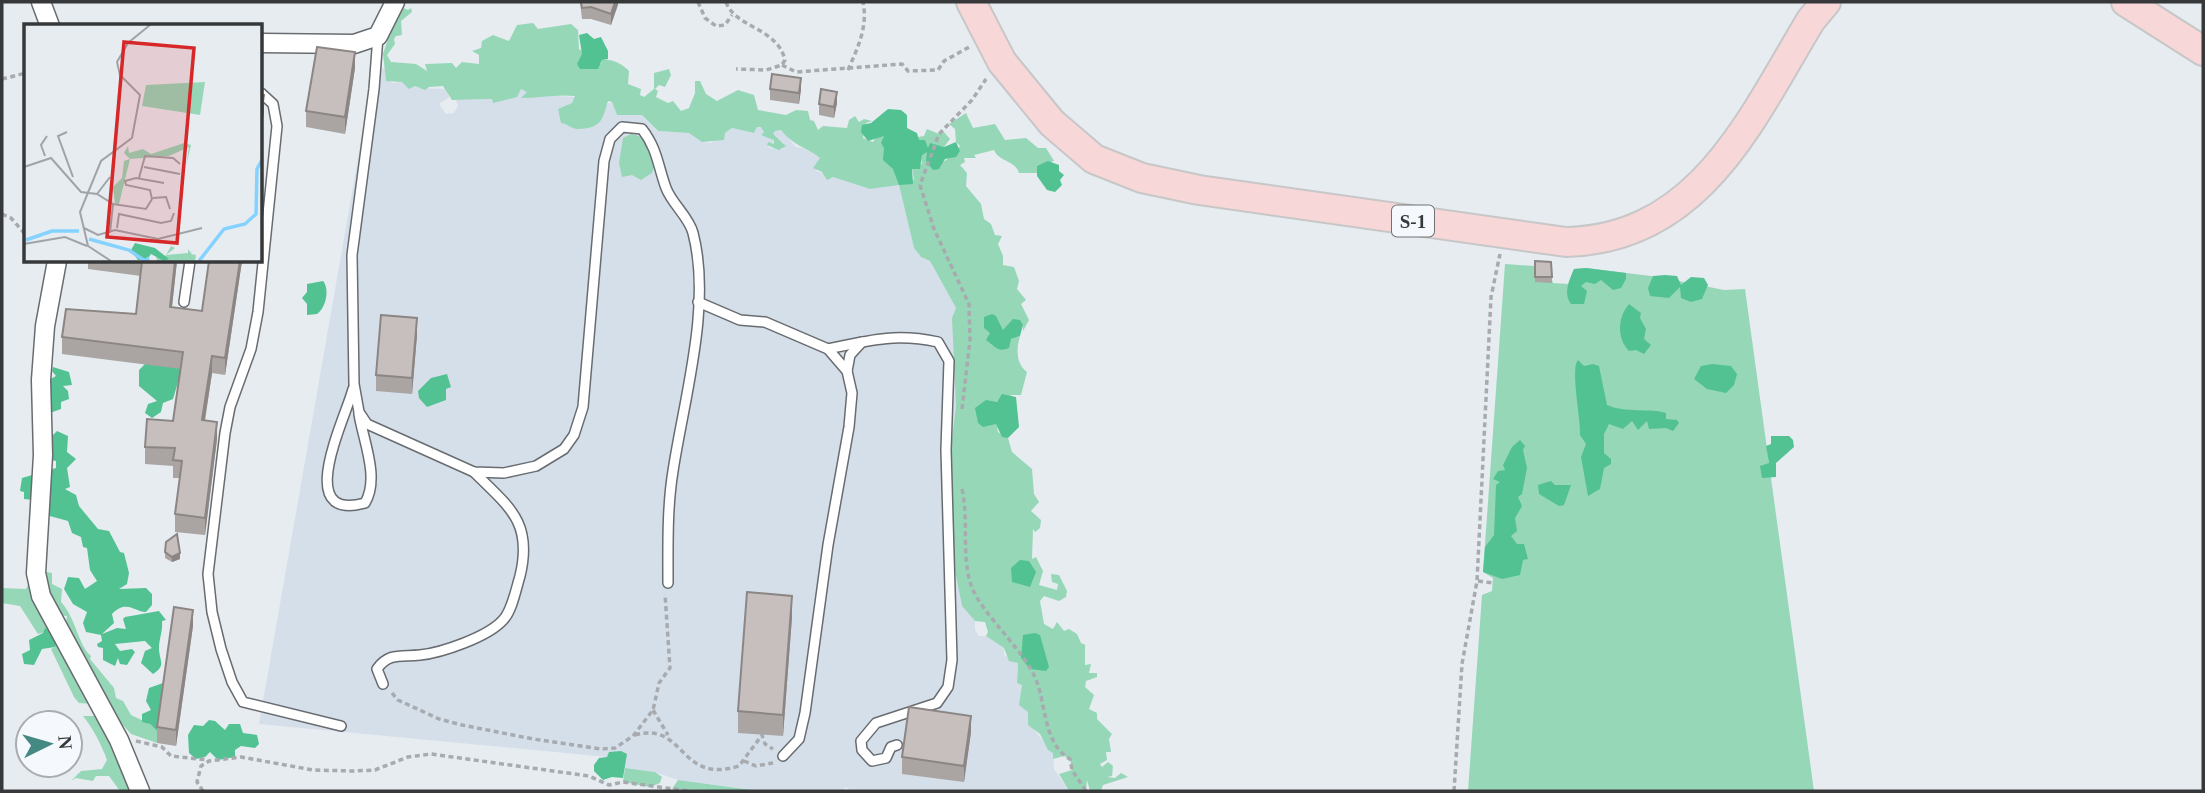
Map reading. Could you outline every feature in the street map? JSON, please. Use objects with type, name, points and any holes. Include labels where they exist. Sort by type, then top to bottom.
[{"type":"main road","name":"S-1","points":[[971,2],[1002,62],[1052,123],[1094,159],[1142,178],[1199,190],[1566,242],[1594,241],[1623,234],[1696,191],[1731,153],[1811,20],[1826,2]]},
{"type":"main road","points":[[2126,2],[2203,51]]},
{"type":"street","points":[[41,2],[49,24]]},
{"type":"street","points":[[262,43],[354,44],[378,36],[395,2]]},
{"type":"street","points":[[57,262],[45,326],[41,380],[43,455],[36,573],[41,596],[119,740],[140,791]]},
{"type":"lane","points":[[354,384],[326,477],[329,492],[335,501],[345,505],[365,503],[370,494],[371,473],[354,384],[352,255],[374,89],[378,36]]},
{"type":"lane","points":[[262,94],[273,104],[277,126],[259,299],[251,349],[230,407],[225,433],[210,552],[208,591],[221,649],[232,682],[243,702],[341,726]]},
{"type":"lane","points":[[359,412],[367,424],[474,472],[504,474],[552,460],[573,435],[583,407],[589,363],[604,162],[610,139],[622,127],[642,129],[653,143],[666,188],[692,228],[697,250],[698,302],[690,373],[672,474],[667,530],[668,583]]},
{"type":"lane","points":[[184,302],[190,262]]},
{"type":"lane","points":[[698,302],[740,320],[765,322],[828,349],[848,370]]},
{"type":"lane","points":[[828,349],[909,335],[938,342],[949,361],[946,450],[952,660],[943,697],[937,703],[876,723],[861,741],[862,750],[872,761],[886,758],[891,747],[897,745]]},
{"type":"lane","points":[[783,756],[799,739],[806,713],[828,545],[849,427],[852,393],[848,370],[850,355],[863,342]]},
{"type":"lane","points":[[383,684],[377,669],[383,661],[394,656],[437,652],[490,630],[504,620],[516,589],[525,540],[521,524],[507,505],[474,472]]},
{"type":"path","points":[[698,2],[705,18],[716,26],[725,25],[733,15]]},
{"type":"path","points":[[726,2],[733,15],[772,36],[785,60],[782,65],[766,70],[736,69]]},
{"type":"path","points":[[848,70],[861,39],[865,20],[863,2]]},
{"type":"path","points":[[782,65],[796,72],[848,70],[893,64],[902,64],[908,71],[937,70],[944,61],[987,37]]},
{"type":"path","points":[[960,418],[966,393],[965,374],[970,340],[969,304],[934,229],[920,185],[939,134],[1002,62]]},
{"type":"path","points":[[2,79],[24,74]]},
{"type":"path","points":[[2,214],[24,229]]},
{"type":"path","points":[[1454,791],[1462,664],[1477,581],[1491,297],[1496,265],[1506,234]]},
{"type":"path","points":[[960,482],[965,556],[972,587],[1037,681],[1051,735],[1064,756],[1070,759],[1072,770],[1086,791]]},
{"type":"path","points":[[1477,581],[1493,583]]},
{"type":"path","points":[[634,736],[653,710],[659,683],[670,668],[664,601],[668,583]]},
{"type":"path","points":[[383,684],[398,700],[439,719],[474,727],[601,750],[615,748],[634,736],[650,732],[669,737]]},
{"type":"path","points":[[653,710],[669,737],[697,766],[707,769],[732,768],[744,761],[762,734]]},
{"type":"path","points":[[129,737],[162,747],[171,756],[209,761],[241,757],[313,769],[354,771],[375,770],[408,757],[431,754],[589,776],[609,785],[623,782],[688,791]]},
{"type":"path","points":[[744,761],[756,766],[764,765],[783,756]]},
{"type":"path","points":[[203,791],[197,782],[198,772],[209,761]]},
{"type":"shaded area","points":[[374,67],[385,69],[392,83],[447,89],[449,97],[439,104],[446,114],[454,113],[458,106],[456,100],[492,99],[493,102],[521,89],[527,91],[526,94],[576,97],[572,103],[558,110],[568,124],[585,127],[595,125],[605,105],[612,102],[617,115],[642,115],[657,131],[689,133],[702,142],[711,143],[732,128],[754,133],[757,127],[762,127],[764,132],[761,135],[774,139],[774,143],[767,145],[770,148],[783,149],[784,143],[773,135],[774,131],[781,130],[796,147],[809,149],[821,158],[816,171],[870,189],[899,185],[914,248],[921,257],[930,261],[956,308],[956,405],[950,456],[955,571],[962,606],[975,621],[975,630],[979,636],[986,636],[1004,648],[1004,655],[1018,663],[1017,683],[1022,684],[1022,697],[1035,731],[1053,753],[1054,769],[1069,791],[851,791],[846,787],[841,791],[759,791],[678,780],[655,772],[625,768],[607,757],[259,724]]},
{"type":"green space","points":[[399,6],[408,10],[411,8],[412,12],[401,21],[402,35],[396,36],[395,44],[387,55],[391,62],[416,64],[427,71],[425,64],[452,63],[456,68],[462,62],[479,64],[479,55],[472,51],[481,48],[482,41],[493,35],[509,41],[517,25],[533,23],[538,29],[571,24],[578,30],[579,49],[601,64],[602,60],[606,60],[623,66],[629,71],[628,84],[641,89],[640,95],[644,97],[654,89],[654,73],[669,69],[671,75],[665,87],[659,85],[655,89],[658,91],[656,97],[668,103],[673,101],[681,111],[689,108],[695,93],[695,81],[700,81],[706,94],[717,101],[738,90],[754,95],[758,110],[786,115],[796,110],[808,111],[810,120],[814,121],[818,130],[823,126],[847,128],[849,120],[855,116],[859,122],[864,119],[872,121],[866,123],[863,138],[873,142],[876,137],[885,135],[885,154],[889,164],[914,180],[912,168],[922,164],[918,137],[924,136],[927,129],[939,134],[943,131],[950,139],[944,147],[940,146],[930,164],[933,169],[956,153],[960,146],[956,142],[955,129],[949,124],[966,113],[973,128],[995,124],[1005,140],[1026,138],[1038,148],[1046,148],[1054,161],[1037,166],[1037,173],[1019,173],[994,150],[974,155],[976,158],[964,158],[965,162],[960,165],[967,173],[966,186],[981,204],[984,219],[991,224],[995,235],[1002,236],[998,244],[1003,265],[1014,267],[1019,281],[1017,289],[1026,300],[1021,304],[1029,320],[1023,331],[1023,325],[1003,330],[998,326],[989,329],[991,333],[1011,339],[1020,336],[1018,356],[1027,372],[1021,395],[1012,395],[993,403],[998,432],[1008,438],[1012,452],[1032,469],[1034,494],[1039,502],[1031,511],[1041,520],[1040,528],[1035,532],[1033,529],[1032,559],[1036,557],[1043,571],[1039,585],[1057,590],[1058,584],[1052,582],[1051,574],[1059,575],[1067,591],[1066,597],[1059,601],[1044,596],[1040,601],[1044,624],[1053,629],[1057,622],[1064,631],[1069,629],[1077,634],[1081,643],[1088,646],[1085,645],[1085,665],[1091,664],[1089,673],[1097,673],[1097,677],[1086,681],[1085,687],[1094,695],[1089,709],[1097,713],[1097,719],[1112,734],[1109,739],[1111,752],[1106,752],[1107,760],[1100,764],[1102,767],[1108,762],[1113,766],[1112,776],[1107,777],[1115,778],[1121,773],[1128,777],[1103,785],[1101,791],[1090,791],[1087,780],[1086,791],[1069,791],[1059,774],[1072,770],[1070,759],[1064,756],[1053,759],[1053,753],[1048,750],[1040,734],[1028,725],[1028,712],[1019,705],[1022,685],[1017,683],[1018,663],[1009,661],[1004,648],[986,636],[988,632],[985,622],[975,621],[962,606],[955,571],[950,456],[956,405],[952,318],[956,308],[930,261],[921,257],[914,248],[899,185],[870,189],[833,177],[827,180],[822,172],[813,168],[820,158],[790,140],[781,130],[773,134],[786,146],[779,150],[767,145],[768,142],[774,144],[774,140],[761,135],[764,132],[761,127],[757,127],[754,133],[732,128],[725,133],[724,140],[702,142],[689,133],[658,131],[642,115],[617,115],[612,102],[608,101],[598,124],[576,129],[561,123],[558,109],[572,103],[575,96],[521,98],[527,92],[521,89],[517,97],[493,103],[492,99],[452,100],[443,86],[425,90],[415,86],[409,89],[402,82],[386,81],[383,54]]},
{"type":"green space","points":[[587,33],[594,39],[601,37],[608,51],[608,59],[602,60],[598,69],[580,69],[577,64],[582,54],[579,35]]},
{"type":"green space","points":[[888,109],[901,110],[907,115],[907,128],[917,133],[919,140],[925,140],[928,148],[930,143],[944,147],[956,142],[960,151],[956,157],[945,159],[939,169],[933,170],[926,161],[927,152],[922,155],[920,169],[912,169],[913,184],[899,185],[893,169],[883,160],[884,148],[881,143],[884,136],[868,141],[861,132],[862,125],[871,123]]},
{"type":"green space","points":[[631,134],[645,141],[655,164],[652,173],[641,180],[632,175],[622,177],[619,163],[623,138]]},
{"type":"green space","points":[[1048,161],[1059,165],[1059,171],[1064,175],[1060,180],[1062,185],[1055,192],[1047,190],[1037,176],[1037,166]]},
{"type":"green space","points":[[1505,264],[1548,267],[1553,283],[1568,284],[1574,269],[1586,268],[1659,277],[1724,290],[1745,289],[1814,791],[1468,791],[1482,595],[1492,591],[1493,578],[1483,572]]},
{"type":"green space","points":[[1574,269],[1626,273],[1626,279],[1621,288],[1613,290],[1601,280],[1595,284],[1586,282],[1581,286],[1587,291],[1584,304],[1571,304],[1567,291],[1572,273]]},
{"type":"green space","points":[[1653,276],[1677,276],[1681,285],[1691,277],[1704,278],[1708,285],[1702,299],[1691,302],[1681,298],[1680,287],[1669,298],[1650,296],[1648,288]]},
{"type":"green space","points":[[323,281],[327,293],[325,303],[317,314],[307,315],[307,304],[302,298],[307,292],[307,284]]},
{"type":"green space","points":[[1629,304],[1641,313],[1640,318],[1646,329],[1644,339],[1651,345],[1644,354],[1636,350],[1629,351],[1622,341],[1622,316]]},
{"type":"green space","points":[[992,314],[996,316],[1003,330],[1013,319],[1020,320],[1023,325],[1020,336],[1011,339],[1009,348],[999,349],[986,340],[990,333],[984,328],[984,317]]},
{"type":"green space","points":[[179,352],[184,384],[178,382],[173,399],[163,403],[161,412],[152,418],[145,413],[148,404],[157,401],[139,386],[139,370],[145,364]]},
{"type":"green space","points":[[1578,360],[1584,366],[1599,366],[1607,405],[1666,413],[1666,419],[1677,420],[1679,423],[1673,431],[1666,428],[1649,429],[1647,421],[1638,430],[1632,421],[1623,429],[1609,424],[1604,434],[1604,453],[1611,459],[1611,464],[1604,468],[1600,489],[1588,496],[1581,457],[1586,444],[1580,435],[1575,383]]},
{"type":"green space","points":[[1701,366],[1731,366],[1737,374],[1734,385],[1726,393],[1707,389],[1694,379]]},
{"type":"green space","points":[[53,367],[69,372],[72,385],[63,386],[68,391],[69,399],[61,402],[61,409],[47,414],[47,400],[50,397],[47,381],[56,376],[52,371]]},
{"type":"green space","points":[[447,374],[451,387],[446,389],[446,400],[427,407],[419,398],[418,391],[431,378]]},
{"type":"green space","points":[[1002,394],[1016,397],[1019,427],[1008,438],[1002,437],[996,424],[983,427],[978,423],[975,408],[986,400],[997,402]]},
{"type":"green space","points":[[57,431],[68,436],[67,452],[76,459],[67,468],[70,487],[65,489],[76,495],[79,506],[98,529],[109,531],[120,552],[124,553],[129,573],[127,584],[119,589],[146,588],[152,594],[152,605],[146,612],[122,607],[112,614],[114,623],[102,634],[117,628],[126,629],[123,619],[125,617],[159,611],[166,620],[162,621],[159,645],[161,665],[153,674],[141,663],[145,651],[152,648],[145,641],[115,644],[120,651],[132,649],[135,652],[127,665],[120,664],[118,658],[115,666],[103,660],[103,648],[97,644],[102,641],[101,635],[86,632],[83,623],[87,612],[73,604],[64,589],[68,577],[79,578],[85,589],[97,581],[90,570],[87,548],[83,547],[81,537],[72,533],[68,521],[46,515],[34,500],[24,499],[24,492],[20,491],[22,478],[56,468],[56,461],[51,460],[50,438]]},
{"type":"green space","points":[[1771,436],[1789,436],[1794,447],[1776,463],[1776,477],[1762,478],[1760,466],[1769,463],[1766,446],[1771,444]]},
{"type":"green space","points":[[1520,440],[1525,446],[1523,450],[1527,468],[1522,494],[1518,497],[1522,506],[1515,518],[1517,531],[1511,536],[1517,544],[1524,544],[1528,559],[1523,560],[1520,575],[1502,579],[1483,572],[1485,547],[1494,535],[1496,485],[1500,482],[1493,479],[1498,471],[1505,470],[1503,465],[1512,447]]},
{"type":"green space","points":[[1551,481],[1555,485],[1571,485],[1564,505],[1559,506],[1539,494],[1538,485]]},
{"type":"green space","points":[[1020,560],[1029,561],[1036,572],[1030,587],[1012,582],[1011,568]]},
{"type":"green space","points":[[38,570],[52,573],[52,584],[62,589],[61,602],[91,656],[90,659],[114,688],[116,698],[123,701],[131,715],[150,724],[159,733],[157,743],[131,734],[113,714],[65,628],[67,616],[59,615]]},
{"type":"green space","points":[[31,578],[52,630],[38,634],[20,606],[2,603],[2,588],[26,589]]},
{"type":"green space","points":[[45,628],[58,635],[55,647],[42,649],[34,665],[24,664],[22,654],[30,650],[29,640],[43,633]]},
{"type":"green space","points":[[1023,635],[1040,635],[1049,667],[1046,671],[1030,669],[1021,658]]},
{"type":"green space","points":[[54,640],[60,641],[113,736],[117,759],[124,765],[134,791],[120,791],[109,776],[96,776],[93,781],[82,779],[84,779],[84,771],[102,769],[107,760],[97,737],[84,717],[94,716],[93,704],[79,703],[74,697],[51,649],[55,647]]},
{"type":"green space","points":[[163,683],[165,685],[159,733],[150,724],[142,722],[142,714],[151,710],[146,701],[149,688]]},
{"type":"green space","points":[[209,720],[215,721],[225,730],[229,724],[240,724],[243,733],[257,735],[259,744],[255,748],[241,746],[235,750],[235,757],[218,760],[210,752],[205,757],[196,759],[189,753],[188,735],[194,725],[203,726]]},
{"type":"green space","points":[[621,751],[627,754],[623,778],[603,780],[594,771],[594,765],[599,758],[607,757],[609,752]]},
{"type":"green space","points":[[625,768],[655,772],[662,777],[660,783],[650,787],[623,782]]},
{"type":"green space","points":[[678,780],[759,791],[672,789]]},
{"type":"building","points":[[581,2],[615,2],[611,14],[591,7],[582,8]]},
{"type":"building","points":[[317,47],[355,52],[345,117],[306,111]]},
{"type":"building","points":[[772,74],[801,78],[799,93],[770,89]]},
{"type":"building","points":[[821,89],[837,92],[834,107],[819,104]]},
{"type":"building","points":[[1535,261],[1551,262],[1552,277],[1535,277]]},
{"type":"building","points":[[142,262],[175,262],[170,307],[202,311],[209,262],[240,262],[225,358],[212,356],[202,420],[217,422],[205,518],[175,514],[182,461],[173,460],[175,448],[145,447],[147,419],[173,421],[183,352],[62,337],[66,309],[136,314]]},
{"type":"building","points":[[381,315],[417,318],[412,378],[376,375]]},
{"type":"building","points":[[177,534],[180,553],[172,557],[165,552],[166,542]]},
{"type":"building","points":[[747,592],[792,596],[783,715],[738,711]]},
{"type":"building","points":[[174,607],[193,610],[176,730],[157,727]]},
{"type":"building","points":[[909,707],[971,716],[964,766],[902,757]]}]
